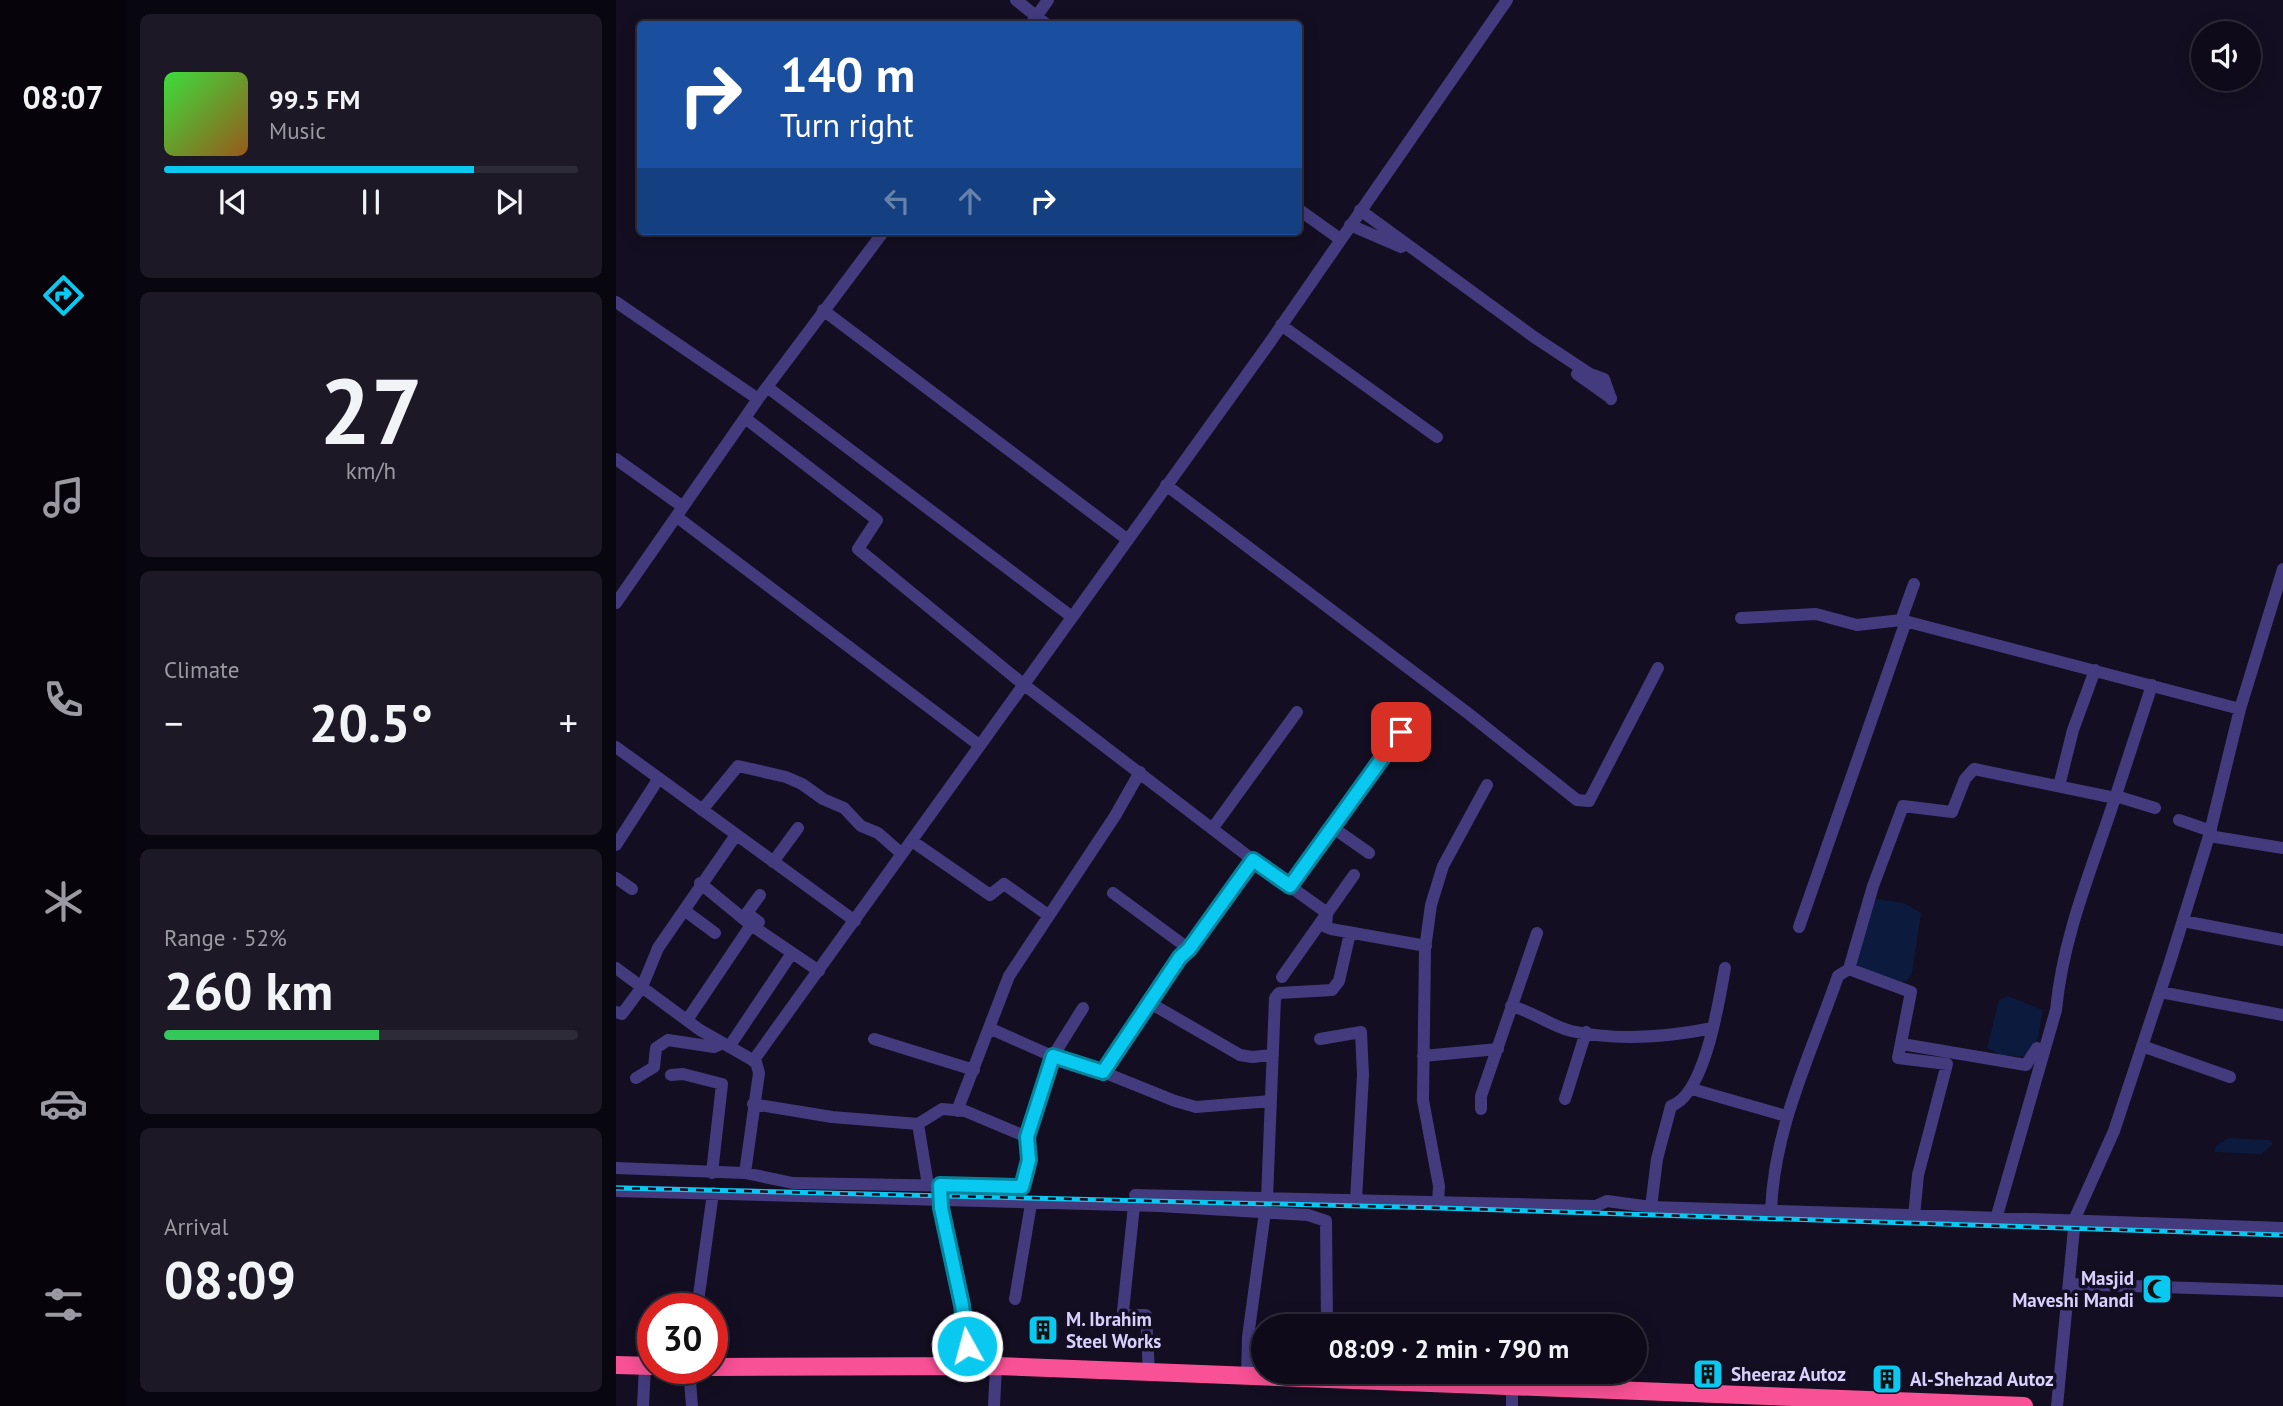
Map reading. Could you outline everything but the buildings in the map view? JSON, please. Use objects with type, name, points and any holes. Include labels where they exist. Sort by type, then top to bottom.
[{"type":"highway","points":[[616,1365],[637,1366]]},
{"type":"highway","points":[[728,1367],[996,1366],[1251,1377]]},
{"type":"highway","points":[[1474,1384],[2024,1406]]},
{"type":"street","points":[[1016,0],[1037,21]]},
{"type":"street","points":[[1038,21],[1048,0]]},
{"type":"street","points":[[753,1061],[1281,325],[1507,0]]},
{"type":"street","points":[[1350,225],[1395,242],[1611,399],[1604,379],[1590,374],[1534,337],[1360,210]]},
{"type":"street","points":[[1302,212],[1340,239]]},
{"type":"street","points":[[616,603],[758,399],[881,235]]},
{"type":"street","points":[[616,302],[758,399]]},
{"type":"street","points":[[823,310],[1128,540]]},
{"type":"street","points":[[1281,325],[1437,437]]},
{"type":"street","points":[[767,387],[1072,617]]},
{"type":"street","points":[[745,418],[877,520],[858,549],[1023,684],[1327,914]]},
{"type":"street","points":[[616,459],[979,745]]},
{"type":"street","points":[[1166,485],[1469,714],[1577,800],[1589,801],[1658,668]]},
{"type":"street","points":[[2057,1406],[2076,1218],[2114,1131],[2183,921],[2210,833],[2240,709],[2283,569]]},
{"type":"street","points":[[1799,928],[1914,584]]},
{"type":"street","points":[[1741,618],[1816,614],[1857,625],[1904,620],[2240,709]]},
{"type":"street","points":[[2059,786],[2073,730],[2095,670]]},
{"type":"street","points":[[1902,1044],[2026,1065],[2037,1048],[2090,868],[2152,685]]},
{"type":"street","points":[[1290,886],[1417,710]]},
{"type":"street","points":[[1212,829],[1297,712]]},
{"type":"street","points":[[616,747],[855,921]]},
{"type":"street","points":[[702,810],[737,766],[786,777],[844,808],[861,826],[878,833],[902,854]]},
{"type":"street","points":[[1772,1211],[1773,1172],[1786,1116],[1838,976],[1849,969],[1886,846],[1903,806],[1952,813],[1965,779],[1973,769],[2116,797],[2155,808]]},
{"type":"street","points":[[957,1111],[1009,976],[1115,816],[1140,772]]},
{"type":"street","points":[[616,845],[659,778]]},
{"type":"street","points":[[1438,1202],[1439,1186],[1423,1100],[1426,946],[1431,905],[1443,866],[1487,785]]},
{"type":"street","points":[[2179,820],[2210,833],[2283,848]]},
{"type":"street","points":[[1332,827],[1369,853]]},
{"type":"street","points":[[772,862],[798,828]]},
{"type":"street","points":[[616,1012],[622,1014],[642,987],[658,948],[700,883],[736,835]]},
{"type":"street","points":[[912,841],[990,895],[1004,884],[1048,915]]},
{"type":"street","points":[[1103,1072],[1180,957],[1189,949],[1253,860]]},
{"type":"street","points":[[1282,977],[1354,875]]},
{"type":"street","points":[[616,878],[632,889]]},
{"type":"street","points":[[700,883],[751,925],[792,953],[821,968]]},
{"type":"street","points":[[1113,893],[1189,949]]},
{"type":"street","points":[[760,895],[747,913],[821,968]]},
{"type":"street","points":[[684,910],[715,933]]},
{"type":"street","points":[[1327,914],[1326,926],[1350,933],[1426,946]]},
{"type":"street","points":[[2183,921],[2283,940]]},
{"type":"street","points":[[687,1020],[751,925]]},
{"type":"street","points":[[1267,1198],[1275,998],[1279,993],[1332,990],[1339,981],[1350,933]]},
{"type":"street","points":[[1481,1109],[1481,1096],[1537,933]]},
{"type":"street","points":[[636,1078],[654,1067],[656,1048],[668,1040],[714,1047],[726,1045],[792,953]]},
{"type":"street","points":[[616,968],[687,1020],[753,1061],[759,1073],[746,1173]]},
{"type":"street","points":[[1651,1206],[1657,1159],[1671,1107],[1680,1104],[1692,1089],[1713,1028],[1726,968]]},
{"type":"street","points":[[1849,969],[1912,992],[1898,1058],[1947,1064],[1918,1175],[1914,1216]]},
{"type":"street","points":[[1996,1219],[2056,1010],[2059,978]]},
{"type":"street","points":[[2160,992],[2283,1015]]},
{"type":"street","points":[[1150,1003],[1240,1055],[1273,1055]]},
{"type":"street","points":[[1511,1006],[1526,1010],[1570,1031],[1669,1037],[1713,1028]]},
{"type":"street","points":[[616,1168],[746,1173],[793,1183],[1022,1187],[1029,1160],[1027,1137],[1053,1056],[1083,1008]]},
{"type":"street","points":[[989,1028],[1053,1056],[1196,1107],[1271,1101]]},
{"type":"street","points":[[1320,1039],[1362,1032],[1363,1076],[1356,1200]]},
{"type":"street","points":[[1565,1099],[1586,1032]]},
{"type":"street","points":[[874,1039],[974,1070]]},
{"type":"street","points":[[2142,1046],[2230,1077]]},
{"type":"street","points":[[1423,1056],[1498,1049]]},
{"type":"street","points":[[671,1075],[683,1074],[722,1084],[712,1173]]},
{"type":"street","points":[[1692,1089],[1786,1116]]},
{"type":"street","points":[[753,1104],[832,1117],[918,1124],[942,1109],[1003,1125],[1027,1137]]},
{"type":"street","points":[[918,1124],[941,1202],[962,1305],[969,1366]]},
{"type":"street","points":[[616,1191],[1031,1204],[1267,1198],[1596,1206],[1607,1201],[1651,1206],[1772,1211],[1996,1219],[2076,1218],[2283,1228]]},
{"type":"street","points":[[700,1293],[713,1193]]},
{"type":"street","points":[[1134,1200],[1308,1215],[1326,1221],[1326,1314]]},
{"type":"street","points":[[1134,1200],[1123,1311],[1124,1315],[1146,1315],[1149,1373]]},
{"type":"street","points":[[1015,1299],[1031,1204]]},
{"type":"street","points":[[1247,1377],[1248,1337],[1265,1212]]},
{"type":"street","points":[[2069,1284],[2283,1291]]},
{"type":"street","points":[[994,1406],[996,1366]]},
{"type":"street","points":[[643,1406],[646,1384]]},
{"type":"street","points":[[690,1384],[692,1406]]},
{"type":"street","points":[[1511,1406],[1512,1386]]},
{"type":"water","points":[[1877,899],[1904,903],[1921,913],[1912,973],[1907,981],[1900,982],[1855,968],[1872,905]]},
{"type":"water","points":[[2008,996],[2043,1010],[2037,1043],[2027,1057],[2001,1055],[1987,1048],[1999,1000]]},
{"type":"water","points":[[2229,1138],[2270,1140],[2273,1144],[2262,1154],[2215,1152],[2216,1145]]},
{"type":"railway","points":[[616,1188],[1440,1208],[2283,1235]]},
{"type":"place","name":"Masjid Maveshi Mandi","points":[[2157,1289]]},
{"type":"place","name":"M. Ibrahim Steel Works","points":[[1043,1330]]},
{"type":"place","name":"Sheeraz Autoz","points":[[1708,1374]]},
{"type":"place","name":"Al-Shehzad Autoz","points":[[1887,1379]]},
{"type":"route","points":[[967,1346],[962,1305],[941,1208],[940,1185],[1022,1187],[1029,1160],[1027,1137],[1053,1056],[1070,1064],[1103,1072],[1180,957],[1189,949],[1253,860],[1290,886],[1401,732]]}]
